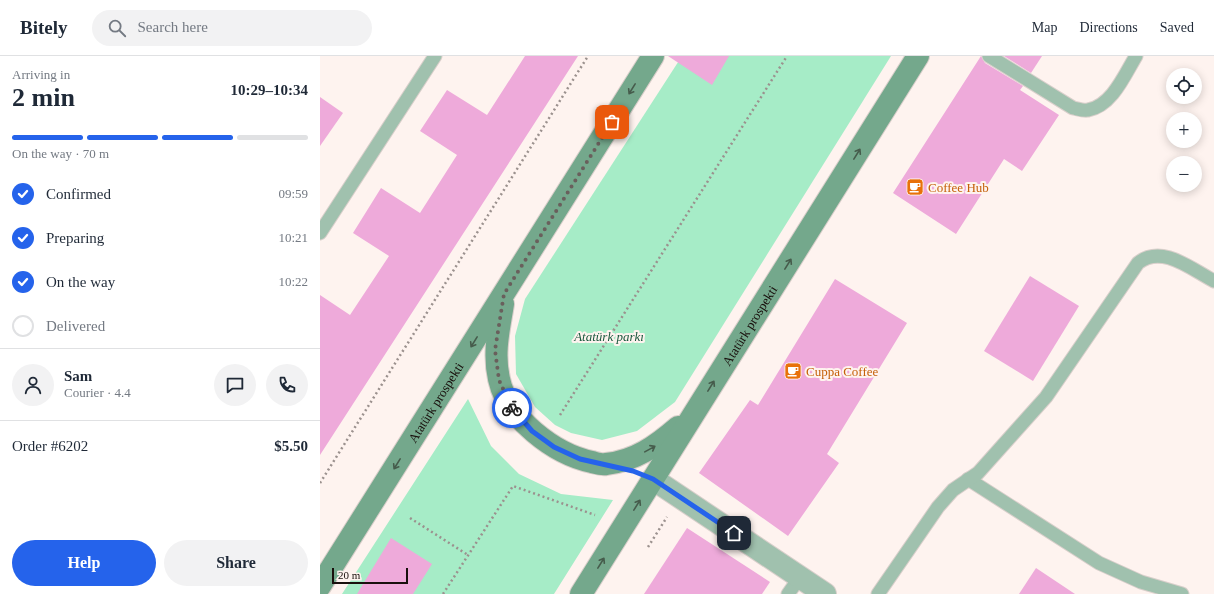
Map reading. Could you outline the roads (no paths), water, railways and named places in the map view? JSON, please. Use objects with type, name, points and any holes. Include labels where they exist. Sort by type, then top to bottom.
[{"type":"main road","name":"Atatürk prospekti","points":[[320,586],[653,56]]},
{"type":"main road","name":"Atatürk prospekti","points":[[581,594],[918,56]]},
{"type":"main road","points":[[504,294],[495,350],[499,380],[512,408],[532,431],[554,447],[580,459],[633,471],[653,479]]},
{"type":"main road","points":[[605,465],[635,458],[656,446],[694,413]]},
{"type":"street","points":[[653,479],[681,497],[794,586],[825,594]]},
{"type":"lane","points":[[320,233],[435,56]]},
{"type":"lane","points":[[989,56],[1073,108],[1088,111],[1102,105],[1113,93],[1136,56]]},
{"type":"lane","points":[[878,594],[938,507],[953,490],[978,473],[1046,397],[1138,263],[1146,256],[1171,258],[1214,281]]},
{"type":"lane","points":[[968,480],[1099,563],[1141,582],[1182,594]]},
{"type":"place","name":"Coffee Hub","points":[[915,187]]},
{"type":"place","name":"Cuppa Coffee","points":[[793,371]]},
{"type":"park label","name":"Atatürk parkı","points":[[609,336]]}]
